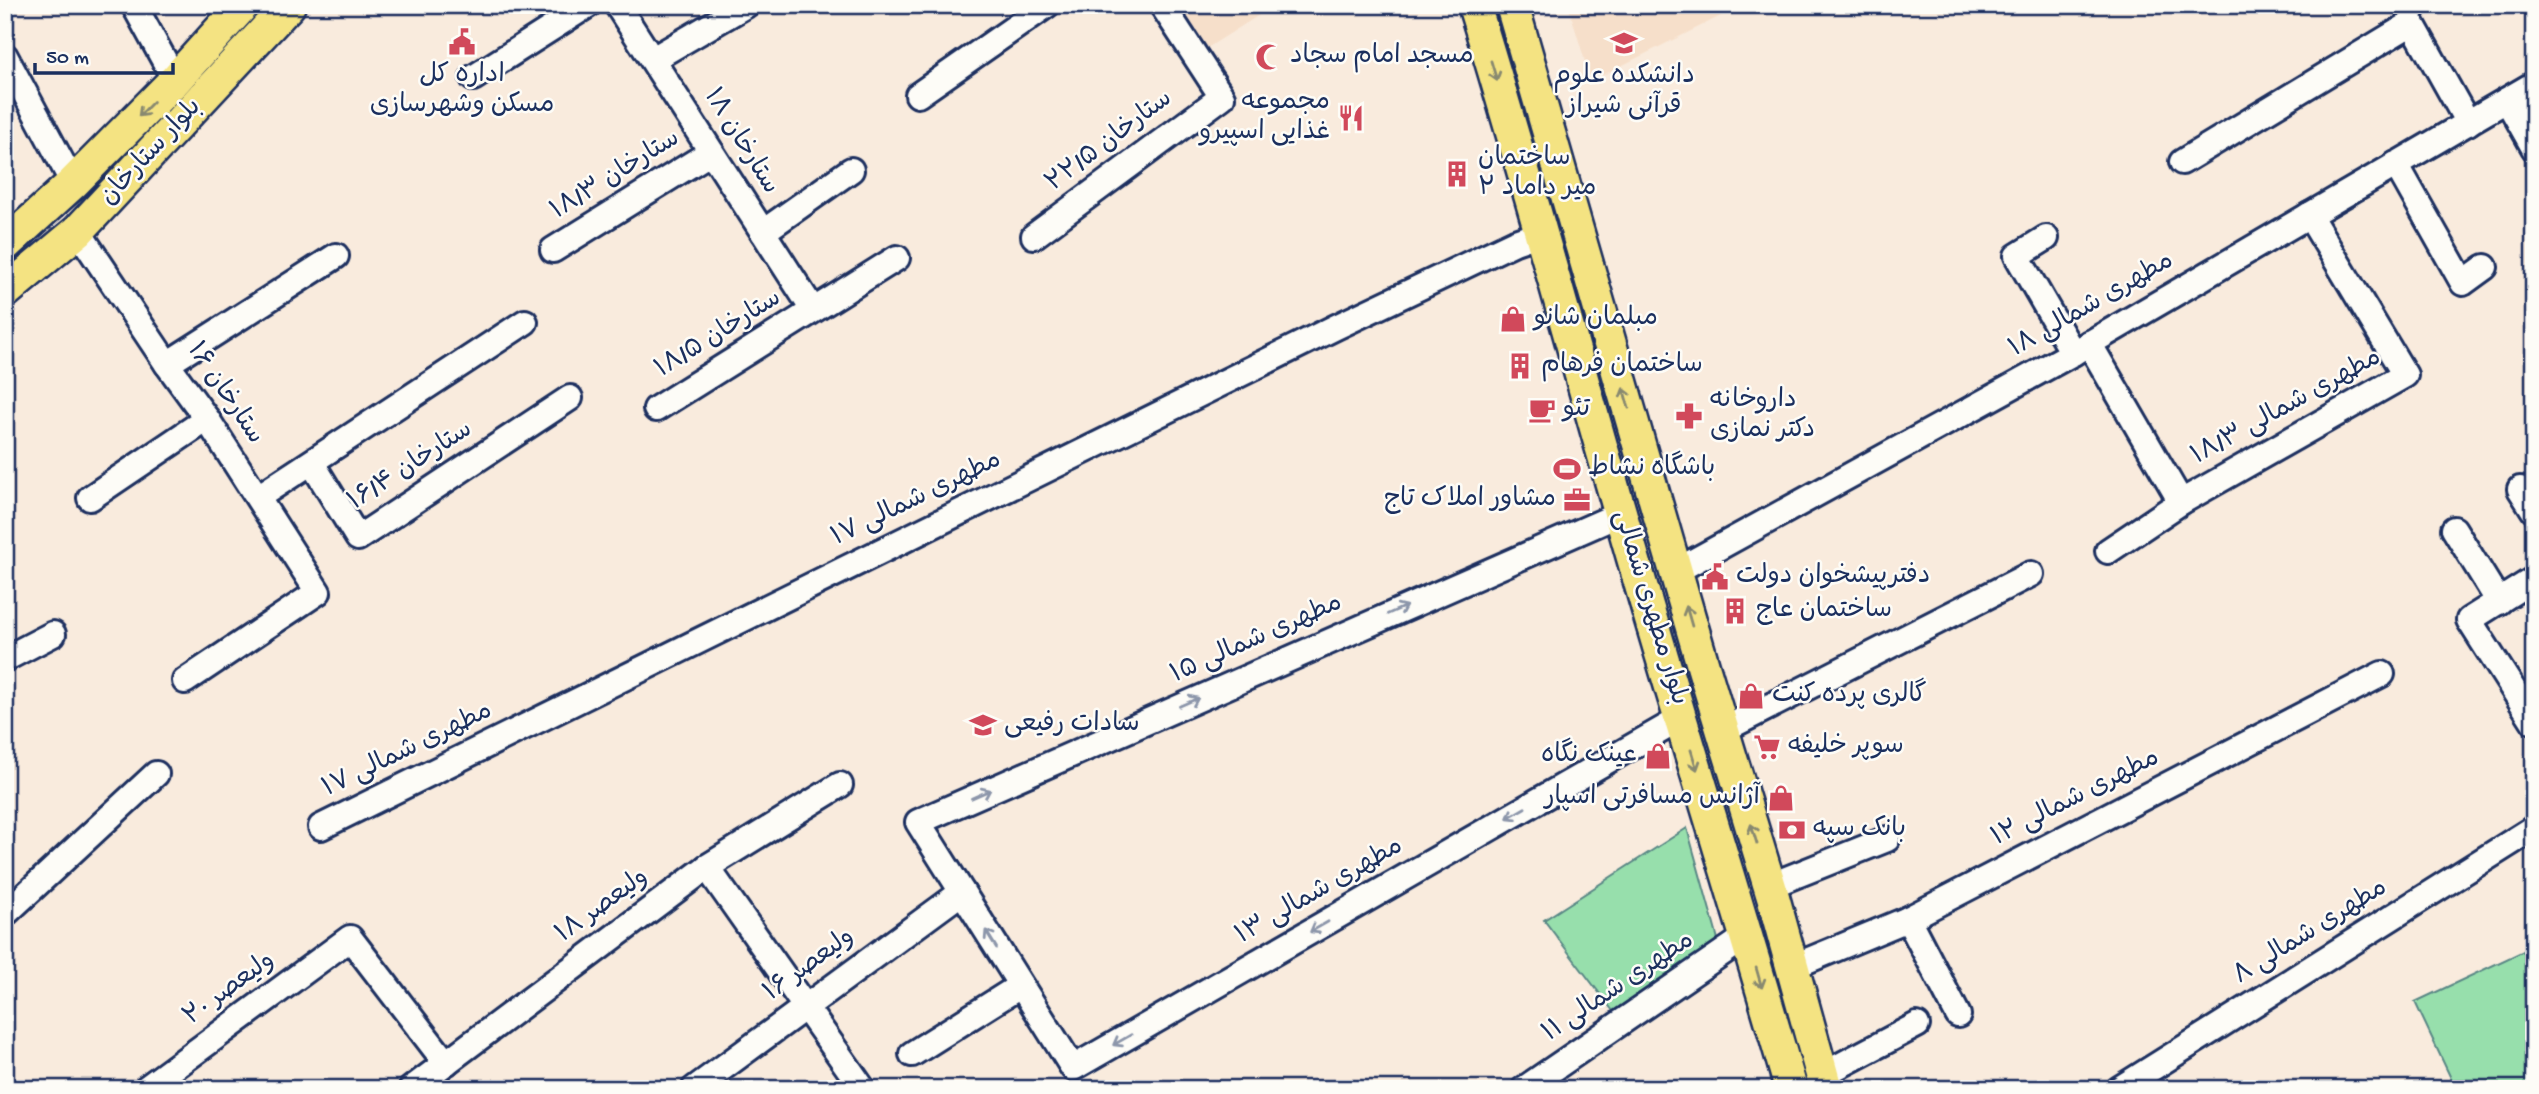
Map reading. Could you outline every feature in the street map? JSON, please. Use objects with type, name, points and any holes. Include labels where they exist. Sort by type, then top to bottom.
[{"type":"main road","name":"بلوار ستارخان","points":[[7,238],[72,183],[175,80],[243,5]]},
{"type":"main road","name":"بلوار ستارخان","points":[[5,292],[78,231],[289,5]]},
{"type":"main road","name":"بلوار مطهرى شمالى","points":[[1474,5],[1620,514],[1791,1089]]},
{"type":"main road","name":"بلوار مطهرى شمالى","points":[[1512,5],[1824,1082]]},
{"type":"street","points":[[134,5],[175,80]]},
{"type":"street","points":[[473,78],[588,5]]},
{"type":"street","name":"۱۸ ستارخان","points":[[617,5],[813,310]]},
{"type":"street","points":[[653,59],[746,5]]},
{"type":"street","points":[[918,95],[1047,5]]},
{"type":"street","name":"۲۲/۵ ستارخان","points":[[1034,236],[1222,97],[1162,5]]},
{"type":"street","points":[[2182,162],[2412,23],[2468,122]]},
{"type":"street","points":[[5,56],[72,183]]},
{"type":"street","name":"۱۸ مطهری شمالی","points":[[1676,571],[2081,348],[2534,84]]},
{"type":"street","points":[[2507,100],[2534,148]]},
{"type":"street","name":"۱۸/۳ ستارخان","points":[[553,250],[711,152]]},
{"type":"street","points":[[2396,164],[2463,283],[2485,267]]},
{"type":"street","points":[[762,232],[851,170]]},
{"type":"street","name":"۱۸/۳ مطهری شمالی","points":[[2181,502],[2405,375],[2309,215]]},
{"type":"street","name":"۱۶ ستارخان","points":[[78,231],[207,419],[318,592],[185,681]]},
{"type":"street","name":"۱۷ مطهری شمالی","points":[[321,827],[1336,327],[1515,242],[1541,233]]},
{"type":"street","points":[[2046,238],[2017,256],[2081,348],[2181,502],[2108,551]]},
{"type":"street","points":[[167,364],[336,256]]},
{"type":"street","name":"۱۸/۵ ستارخان","points":[[656,409],[897,258]]},
{"type":"street","points":[[258,497],[525,322]]},
{"type":"street","name":"۱۶/۴ ستارخان","points":[[312,463],[358,538],[570,398]]},
{"type":"street","points":[[90,498],[207,419]]},
{"type":"street","points":[[2520,489],[2534,511]]},
{"type":"street","name":"۱۵ مطهری شمالی","points":[[962,892],[918,822],[1620,514]]},
{"type":"street","points":[[2454,529],[2499,602]]},
{"type":"street","points":[[1723,730],[2031,574]]},
{"type":"street","points":[[2534,579],[2469,620],[2534,722]]},
{"type":"street","points":[[5,659],[53,634]]},
{"type":"street","name":"۱۲ مطهری شمالی","points":[[1792,967],[1908,919],[2382,674]]},
{"type":"street","name":"۱۳ مطهری شمالی","points":[[1020,986],[1073,1068],[1682,718]]},
{"type":"street","points":[[5,914],[156,774]]},
{"type":"street","name":"۱۸ ولیعصر","points":[[411,1089],[707,867],[840,785]]},
{"type":"street","name":"۸ مطهری شمالی","points":[[2119,1089],[2534,828]]},
{"type":"street","points":[[1769,886],[1887,839]]},
{"type":"street","points":[[707,867],[863,1089]]},
{"type":"street","points":[[912,1054],[1020,986],[962,892]]},
{"type":"street","name":"۱۶ ولیعصر","points":[[694,1089],[962,892]]},
{"type":"street","points":[[1908,919],[1958,1015]]},
{"type":"street","name":"۱۱ مطهری شمالی","points":[[1524,1089],[1747,936]]},
{"type":"street","name":"۲۰ ولیعصر","points":[[145,1089],[350,938],[446,1063]]},
{"type":"street","points":[[1824,1082],[1917,1025]]},
{"type":"shaded area","points":[[1194,5],[1275,5],[1207,48],[1184,12]]},
{"type":"shaded area","name":"دانشکده علوم قرآنی شیراز","points":[[1568,5],[1743,5],[1591,81]]},
{"type":"green space","points":[[1687,828],[1719,943],[1616,1015],[1544,920]]},
{"type":"green space","points":[[2534,946],[2534,1089],[2456,1089],[2415,1002]]},
{"type":"place","name":"اداره کل مسکن وشهرسازی","points":[[462,42]]},
{"type":"place","name":"دانشکده علوم قرآنی شیراز","points":[[1624,43]]},
{"type":"place","name":"مسجد امام سجاد","points":[[1269,57]]},
{"type":"place","name":"مجموعه غذایی اسپیرو","points":[[1351,118]]},
{"type":"place","name":"ساختمان میر داماد ۲","points":[[1457,174]]},
{"type":"place","name":"مبلمان شانو","points":[[1513,319]]},
{"type":"place","name":"ساختمان فرهام","points":[[1520,366]]},
{"type":"place","name":"تئو","points":[[1542,410]]},
{"type":"place","name":"داروخانه دکتر نمازی","points":[[1689,416]]},
{"type":"place","name":"باشگاه نشاط","points":[[1567,469]]},
{"type":"place","name":"مشاور املاک تاج","points":[[1577,500]]},
{"type":"place","name":"دفترپیشخوان دولت","points":[[1715,577]]},
{"type":"place","name":"ساختمان عاج","points":[[1735,611]]},
{"type":"place","name":"گالری پرده کنت","points":[[1751,696]]},
{"type":"place","name":"سادات رفیعی","points":[[983,725]]},
{"type":"place","name":"سوپر خلیفه","points":[[1767,747]]},
{"type":"place","name":"عینک نگاه","points":[[1658,756]]},
{"type":"place","name":"آژانس مسافرتی اسپار","points":[[1781,798]]},
{"type":"place","name":"بانک سپه","points":[[1792,830]]}]
